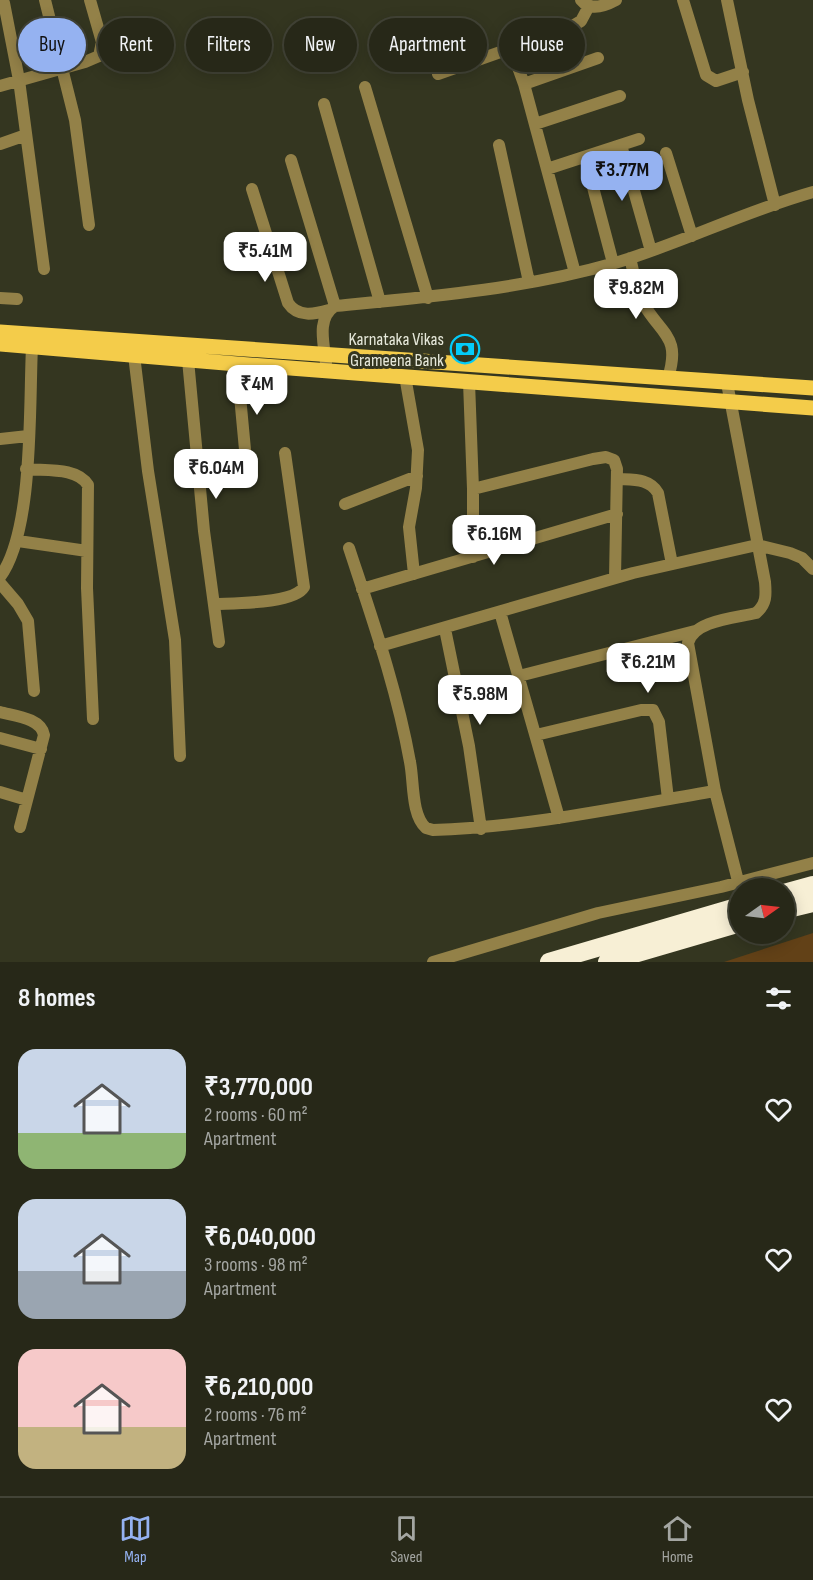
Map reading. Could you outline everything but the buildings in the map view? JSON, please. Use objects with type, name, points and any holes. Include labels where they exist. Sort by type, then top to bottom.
[{"type":"highway","points":[[795,890],[813,885]]},
{"type":"highway","points":[[795,907],[813,903]]},
{"type":"highway","points":[[549,962],[729,909]]},
{"type":"highway","points":[[607,962],[729,926]]},
{"type":"main road","points":[[0,332],[237,357],[668,378],[813,388]]},
{"type":"main road","points":[[0,344],[188,360],[237,357]]},
{"type":"main road","points":[[326,363],[405,376],[813,408]]},
{"type":"street","points":[[45,0],[50,18]]},
{"type":"street","points":[[86,61],[94,59],[102,49],[100,33],[90,0]]},
{"type":"street","points":[[582,18],[585,3],[600,7],[616,0]]},
{"type":"street","points":[[683,0],[706,75],[716,81],[743,72]]},
{"type":"street","points":[[727,0],[775,205]]},
{"type":"street","points":[[4,3],[19,80],[44,269]]},
{"type":"street","points":[[438,74],[499,52]]},
{"type":"street","points":[[524,84],[598,58]]},
{"type":"street","points":[[0,86],[48,72]]},
{"type":"street","points":[[64,72],[75,120],[89,225]]},
{"type":"street","points":[[520,72],[575,273]]},
{"type":"street","points":[[365,87],[428,298]]},
{"type":"street","points":[[535,124],[620,96]]},
{"type":"street","points":[[324,105],[380,302]]},
{"type":"street","points":[[0,144],[26,135]]},
{"type":"street","points":[[547,169],[639,139]]},
{"type":"street","points":[[499,144],[529,282]]},
{"type":"street","points":[[621,145],[651,251]]},
{"type":"street","points":[[666,153],[692,236]]},
{"type":"street","points":[[585,157],[613,263]]},
{"type":"street","points":[[291,160],[332,308],[322,329],[326,363]]},
{"type":"street","points":[[252,189],[288,303],[298,312],[310,314],[332,308],[428,298],[575,273],[651,251],[813,192]]},
{"type":"street","points":[[630,258],[643,303],[673,348],[672,365],[668,378]]},
{"type":"street","points":[[0,298],[17,298]]},
{"type":"street","points":[[0,577],[18,541],[26,469],[32,347]]},
{"type":"street","points":[[134,355],[148,471],[175,640],[180,756]]},
{"type":"street","points":[[237,357],[247,471]]},
{"type":"street","points":[[188,360],[204,531],[219,642]]},
{"type":"street","points":[[405,376],[415,425],[417,476],[409,527],[414,574]]},
{"type":"street","points":[[470,382],[473,557]]},
{"type":"street","points":[[727,382],[766,593],[762,608],[756,613],[711,623],[697,631],[690,637],[689,655],[715,791],[737,878]]},
{"type":"street","points":[[0,440],[28,436]]},
{"type":"street","points":[[214,604],[288,598],[301,593],[304,587],[285,453]]},
{"type":"street","points":[[473,489],[606,457],[614,460],[617,469],[615,578]]},
{"type":"street","points":[[26,469],[67,472],[84,479],[88,485],[88,627],[93,719]]},
{"type":"street","points":[[345,504],[417,476]]},
{"type":"street","points":[[617,479],[639,480],[654,486],[658,494],[672,564]]},
{"type":"street","points":[[362,589],[617,514]]},
{"type":"street","points":[[18,541],[87,551]]},
{"type":"street","points":[[380,646],[615,578],[757,545],[802,558],[813,569]]},
{"type":"street","points":[[349,548],[402,725],[421,824],[433,830],[481,829],[715,791]]},
{"type":"street","points":[[0,583],[18,604],[28,621],[34,691]]},
{"type":"street","points":[[500,612],[559,818]]},
{"type":"street","points":[[445,629],[469,746],[481,829]]},
{"type":"street","points":[[519,676],[697,631]]},
{"type":"street","points":[[536,735],[641,710],[653,710],[659,722],[668,799]]},
{"type":"street","points":[[0,712],[41,726],[44,735],[20,827]]},
{"type":"street","points":[[0,738],[41,749]]},
{"type":"street","points":[[0,792],[27,800]]},
{"type":"street","points":[[750,878],[813,863]]},
{"type":"street","points":[[433,962],[598,913],[729,884]]},
{"type":"shaded area","points":[[813,933],[813,962],[724,962],[779,944],[795,944],[795,939]]},
{"type":"place","name":"Karnataka Vikas Grameena Bank","points":[[465,349]]}]
